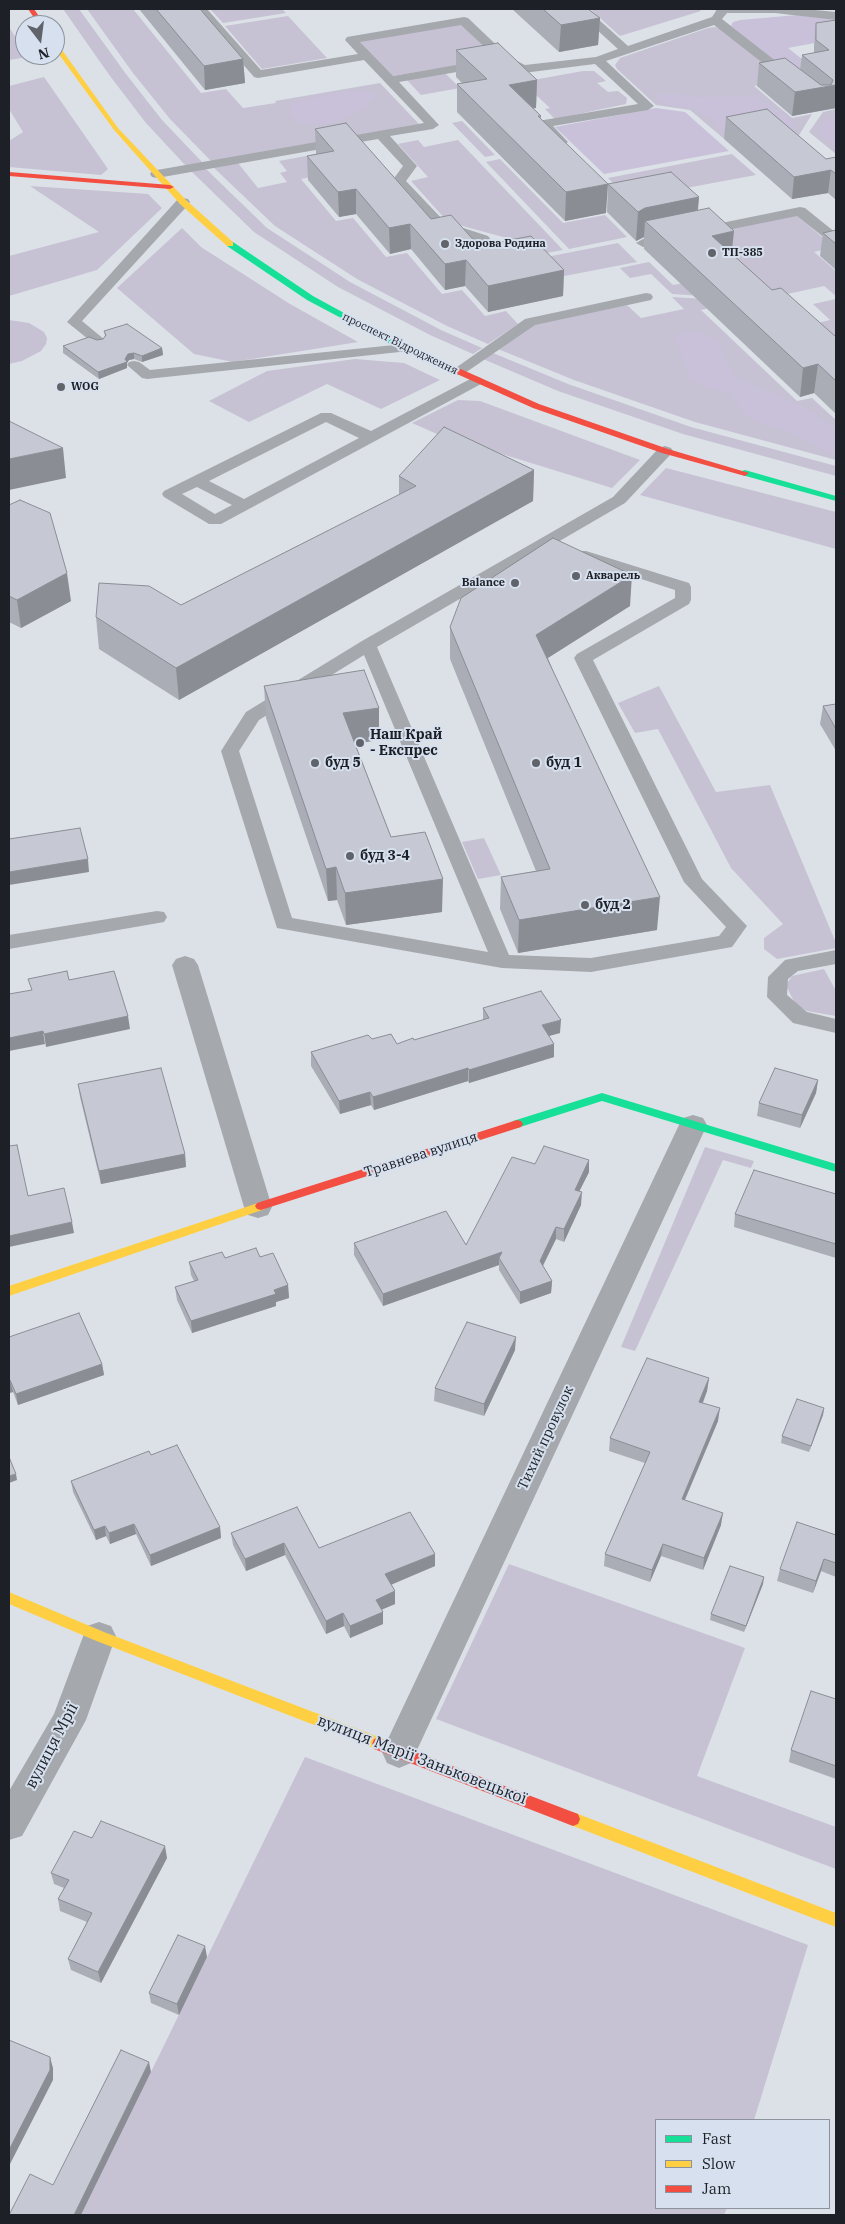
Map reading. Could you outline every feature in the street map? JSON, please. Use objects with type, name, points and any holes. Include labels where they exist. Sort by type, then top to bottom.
[{"type":"main road","name":"проспект Відродження","points":[[65,58],[116,129],[183,202],[224,240],[310,298],[404,348],[536,406],[665,451],[836,499]]},
{"type":"main road","points":[[9,174],[170,187]]},
{"type":"main road","name":"Травнева вулиця","points":[[9,1290],[258,1206],[602,1098],[836,1168]]},
{"type":"main road","name":"вулиця Марії Заньковецької","points":[[9,1598],[99,1636],[836,1920]]},
{"type":"street","points":[[185,965],[258,1206]]},
{"type":"street","name":"Тихий провулок","points":[[399,1752],[692,1125]]},
{"type":"street","name":"вулиця Мрії","points":[[9,1824],[69,1720],[99,1636]]},
{"type":"lane","points":[[201,9],[258,74],[366,56]]},
{"type":"lane","points":[[580,9],[626,50]]},
{"type":"lane","points":[[157,174],[433,125],[351,40],[464,21],[505,60],[523,69],[598,60],[720,13],[775,9],[836,16]]},
{"type":"lane","points":[[720,13],[800,86]]},
{"type":"lane","points":[[390,80],[505,60]]},
{"type":"lane","points":[[571,151],[543,124],[648,106],[598,60]]},
{"type":"lane","points":[[381,134],[410,166],[399,181],[440,225],[483,239],[488,245]]},
{"type":"lane","points":[[98,340],[74,322],[183,202]]},
{"type":"lane","points":[[643,243],[800,211],[836,240]]},
{"type":"lane","points":[[457,372],[530,322],[646,297]]},
{"type":"lane","points":[[134,365],[147,375],[404,348]]},
{"type":"lane","points":[[370,437],[326,416],[181,489],[228,514],[476,380]]},
{"type":"lane","points":[[546,543],[683,588],[683,600],[583,658],[694,882],[736,926],[725,942],[592,965],[502,961],[284,923],[230,751],[252,716],[368,645],[620,500],[665,451]]},
{"type":"lane","points":[[198,481],[244,505]]},
{"type":"lane","points":[[368,645],[502,961]]},
{"type":"lane","points":[[9,942],[157,917]]},
{"type":"lane","points":[[834,962],[792,965],[778,977],[777,996],[800,1018],[836,1026]]},
{"type":"shaded area","points":[[63,9],[79,9],[162,120],[203,163],[186,166],[146,123]]},
{"type":"shaded area","points":[[87,9],[133,9],[201,93],[226,89],[243,108],[380,83],[419,124],[211,161],[170,119],[133,73]]},
{"type":"shaded area","points":[[282,9],[286,13],[223,23],[211,10]]},
{"type":"shaded area","points":[[590,9],[699,9],[701,11],[620,36]]},
{"type":"shaded area","points":[[797,15],[836,20],[836,39],[788,48],[836,86],[806,86],[731,26],[733,22],[740,20]]},
{"type":"shaded area","points":[[288,16],[327,58],[262,69],[225,26]]},
{"type":"shaded area","points":[[461,24],[496,59],[392,76],[359,41]]},
{"type":"shaded area","points":[[9,27],[15,36],[15,59],[9,60]]},
{"type":"shaded area","points":[[715,27],[723,30],[784,80],[754,86],[792,118],[812,114],[793,145],[766,130],[723,138],[690,110],[656,105],[615,65],[620,58]]},
{"type":"shaded area","points":[[583,71],[594,71],[606,81],[597,83],[608,92],[618,91],[627,98],[626,104],[555,119],[545,109],[550,108],[522,82]]},
{"type":"shaded area","points":[[445,73],[460,88],[421,95],[406,79]]},
{"type":"shaded area","points":[[44,77],[108,169],[101,175],[9,167],[9,141],[23,132],[9,109],[9,86]]},
{"type":"shaded area","points":[[365,91],[377,96],[361,110],[333,123],[313,125],[298,122],[290,113],[292,103],[340,92]]},
{"type":"shaded area","points":[[670,93],[698,97],[756,96],[795,123],[793,128],[784,132],[729,132],[719,129],[713,120],[692,108],[668,105],[657,100],[657,94]]},
{"type":"shaded area","points":[[656,108],[685,112],[729,151],[604,174],[555,127]]},
{"type":"shaded area","points":[[836,109],[836,154],[809,132],[823,112]]},
{"type":"shaded area","points":[[836,117],[836,148],[823,137],[819,127],[824,121]]},
{"type":"shaded area","points":[[462,121],[495,155],[485,157],[452,123]]},
{"type":"shaded area","points":[[418,140],[424,147],[458,140],[563,250],[546,253],[514,240],[448,222],[411,181],[428,177],[398,144]]},
{"type":"shaded area","points":[[732,154],[756,175],[643,196],[615,185],[608,178]]},
{"type":"shaded area","points":[[311,155],[328,174],[301,179],[336,221],[353,218],[386,257],[407,253],[442,294],[462,290],[485,316],[506,311],[518,324],[488,344],[447,326],[357,279],[275,226],[213,167],[238,163],[258,188],[287,182],[280,173],[287,171],[279,161]]},
{"type":"shaded area","points":[[500,159],[563,223],[605,215],[627,237],[569,249],[486,162]]},
{"type":"shaded area","points":[[205,168],[267,228],[350,282],[441,330],[482,348],[473,354],[430,335],[338,287],[254,232],[191,171]]},
{"type":"shaded area","points":[[30,186],[148,194],[162,208],[97,270],[9,296],[9,256],[99,232]]},
{"type":"shaded area","points":[[796,215],[834,247],[814,252],[836,271],[836,296],[824,286],[760,300],[672,294],[651,274],[630,278],[620,268],[649,262],[673,285],[689,282],[715,232]]},
{"type":"shaded area","points":[[182,228],[201,247],[290,304],[358,342],[233,362],[194,354],[117,288]]},
{"type":"shaded area","points":[[618,243],[637,262],[549,279],[531,260]]},
{"type":"shaded area","points":[[672,297],[739,301],[701,310],[797,401],[812,398],[836,420],[836,460],[695,422],[574,380],[498,349],[534,324],[627,305],[641,318],[684,309]]},
{"type":"shaded area","points":[[836,299],[836,340],[818,323],[830,320],[813,304]]},
{"type":"shaded area","points":[[9,320],[29,323],[44,332],[47,338],[46,344],[41,351],[22,361],[9,364]]},
{"type":"shaded area","points":[[687,331],[702,333],[715,340],[722,347],[733,375],[812,412],[836,429],[836,453],[828,452],[783,429],[757,422],[744,415],[732,393],[708,388],[689,377],[675,335]]},
{"type":"shaded area","points":[[493,353],[568,384],[691,427],[836,466],[836,476],[683,434],[558,391],[483,359]]},
{"type":"shaded area","points":[[355,359],[404,363],[440,380],[381,409],[327,384],[249,422],[209,401],[267,371]]},
{"type":"shaded area","points":[[458,400],[480,401],[640,460],[612,488],[437,434],[412,423]]},
{"type":"shaded area","points":[[666,468],[836,512],[836,549],[640,495]]},
{"type":"shaded area","points":[[659,686],[716,792],[770,785],[836,943],[836,948],[777,959],[764,949],[764,938],[783,924],[731,868],[658,729],[635,733],[618,703]]},
{"type":"shaded area","points":[[484,838],[501,875],[478,879],[462,842]]},
{"type":"shaded area","points":[[824,969],[836,991],[836,1016],[807,1011],[795,1004],[786,985],[792,976]]},
{"type":"shaded area","points":[[705,1147],[754,1161],[751,1168],[723,1160],[635,1351],[621,1347]]},
{"type":"shaded area","points":[[509,1564],[745,1648],[697,1776],[836,1827],[836,1869],[436,1719]]},
{"type":"shaded area","points":[[305,1757],[808,1945],[754,2119],[655,2119],[655,2209],[727,2209],[724,2215],[81,2215]]},
{"type":"building","points":[[156,9],[200,9],[243,59],[204,66]]},
{"type":"building","points":[[543,9],[588,9],[600,18],[561,25]]},
{"type":"building","points":[[836,20],[836,85],[795,92],[759,63],[785,58],[821,85],[831,85],[833,80],[802,55],[829,50],[816,40],[816,23]]},
{"type":"building","points":[[498,43],[537,80],[509,85],[608,184],[566,192],[457,84],[487,79],[456,50]]},
{"type":"building","points":[[767,109],[826,159],[836,157],[836,174],[831,170],[794,177],[726,117]]},
{"type":"building","points":[[346,123],[431,219],[451,215],[479,246],[531,236],[564,270],[488,286],[466,260],[445,264],[410,224],[389,228],[356,189],[338,192],[307,156],[334,151],[315,129]]},
{"type":"building","points":[[671,172],[699,197],[645,208],[638,212],[608,184]]},
{"type":"building","points":[[709,208],[734,231],[712,236],[772,290],[781,288],[836,337],[836,381],[818,364],[803,368],[645,221]]},
{"type":"building","points":[[836,230],[836,244],[823,233]]},
{"type":"building","points":[[127,324],[162,348],[142,356],[134,353],[128,354],[125,359],[127,362],[98,372],[63,346],[89,337],[97,340],[103,339],[106,335],[104,331]]},
{"type":"building","points":[[9,421],[63,448],[9,459]]},
{"type":"building","points":[[444,427],[534,470],[176,668],[96,617],[99,583],[149,586],[181,605],[416,486],[399,476]]},
{"type":"building","points":[[20,500],[50,513],[67,573],[17,600],[9,596],[9,505]]},
{"type":"building","name":"буд 1","points":[[553,538],[632,575],[536,635],[660,897],[519,920],[501,877],[550,869],[450,627],[461,598]]},
{"type":"building","points":[[364,670],[379,708],[343,713],[391,837],[425,832],[443,879],[345,893],[336,867],[326,869],[264,686]]},
{"type":"building","points":[[836,704],[836,729],[823,706]]},
{"type":"building","points":[[80,828],[88,859],[9,872],[9,839]]},
{"type":"building","points":[[67,971],[69,980],[114,971],[128,1016],[44,1034],[43,1031],[9,1038],[9,994],[32,990],[28,979]]},
{"type":"building","points":[[541,991],[561,1020],[542,1025],[554,1044],[373,1097],[370,1092],[339,1101],[311,1052],[368,1035],[372,1039],[391,1034],[397,1044],[413,1038],[414,1040],[489,1018],[483,1008]]},
{"type":"building","points":[[161,1068],[185,1154],[99,1171],[78,1084]]},
{"type":"building","points":[[775,1068],[818,1080],[802,1115],[759,1103]]},
{"type":"building","points":[[17,1145],[28,1196],[64,1188],[72,1222],[9,1236],[9,1146]]},
{"type":"building","points":[[544,1146],[589,1160],[575,1190],[582,1192],[564,1229],[556,1227],[540,1261],[552,1281],[520,1292],[499,1258],[502,1252],[383,1294],[354,1243],[446,1211],[466,1245],[512,1157],[535,1164]]},
{"type":"building","points":[[754,1170],[836,1194],[836,1244],[735,1214]]},
{"type":"building","points":[[256,1248],[260,1257],[273,1253],[288,1285],[274,1290],[276,1294],[191,1321],[175,1287],[198,1280],[189,1262],[222,1252],[225,1258]]},
{"type":"building","points":[[79,1313],[102,1364],[16,1394],[9,1381],[9,1337]]},
{"type":"building","points":[[467,1322],[516,1337],[484,1404],[435,1388]]},
{"type":"building","points":[[647,1358],[709,1378],[699,1402],[720,1408],[682,1499],[723,1513],[704,1558],[663,1544],[652,1570],[605,1554],[650,1452],[610,1438]]},
{"type":"building","points":[[797,1399],[824,1408],[811,1446],[782,1436]]},
{"type":"building","points":[[177,1445],[220,1527],[150,1555],[134,1524],[109,1533],[105,1526],[94,1530],[71,1481],[149,1451],[151,1455]]},
{"type":"building","points":[[9,1457],[16,1474],[9,1476]]},
{"type":"building","points":[[297,1507],[319,1548],[410,1512],[435,1554],[385,1574],[395,1591],[376,1600],[383,1612],[350,1626],[343,1613],[326,1621],[284,1543],[245,1559],[231,1533]]},
{"type":"building","points":[[797,1522],[836,1535],[836,1563],[824,1559],[816,1581],[780,1569]]},
{"type":"building","points":[[730,1566],[764,1577],[746,1626],[711,1614]]},
{"type":"building","points":[[811,1691],[836,1699],[836,1766],[791,1750]]},
{"type":"building","points":[[101,1821],[165,1846],[98,1972],[68,1959],[92,1913],[58,1899],[69,1880],[51,1873],[74,1831],[92,1838]]},
{"type":"building","points":[[178,1935],[205,1946],[177,2004],[149,1993]]},
{"type":"building","points":[[9,2040],[50,2057],[50,2070],[9,2150]]},
{"type":"building","points":[[121,2050],[149,2062],[74,2215],[9,2215],[30,2174],[53,2185]]},
{"type":"traffic: fast","points":[[230,244],[310,298],[395,343]]},
{"type":"traffic: fast","points":[[745,473],[836,499]]},
{"type":"traffic: fast","points":[[517,1124],[602,1097],[836,1168]]},
{"type":"traffic: slow","points":[[65,58],[116,129],[183,202],[230,244]]},
{"type":"traffic: slow","points":[[9,1291],[261,1206]]},
{"type":"traffic: slow","points":[[9,1598],[99,1636],[379,1744]]},
{"type":"traffic: slow","points":[[573,1819],[836,1920]]},
{"type":"traffic: jam","points":[[31,9],[35,15]]},
{"type":"traffic: jam","points":[[9,174],[170,187]]},
{"type":"traffic: jam","points":[[395,343],[536,406],[665,451],[745,473]]},
{"type":"traffic: jam","points":[[261,1206],[517,1124]]},
{"type":"traffic: jam","points":[[379,1744],[573,1819]]},
{"type":"place","name":"Здорова Родина","points":[[445,244]]},
{"type":"place","name":"ТП-385","points":[[712,253]]},
{"type":"place","name":"WOG","points":[[61,387]]},
{"type":"place","name":"Акварель","points":[[576,576]]},
{"type":"place","name":"Balance","points":[[515,583]]},
{"type":"place","name":"Наш Край - Експрес","points":[[360,743]]},
{"type":"place","name":"буд 5","points":[[315,763]]},
{"type":"place","name":"буд 1","points":[[536,763]]},
{"type":"place","name":"буд 3-4","points":[[350,856]]},
{"type":"place","name":"буд 2","points":[[585,905]]}]
